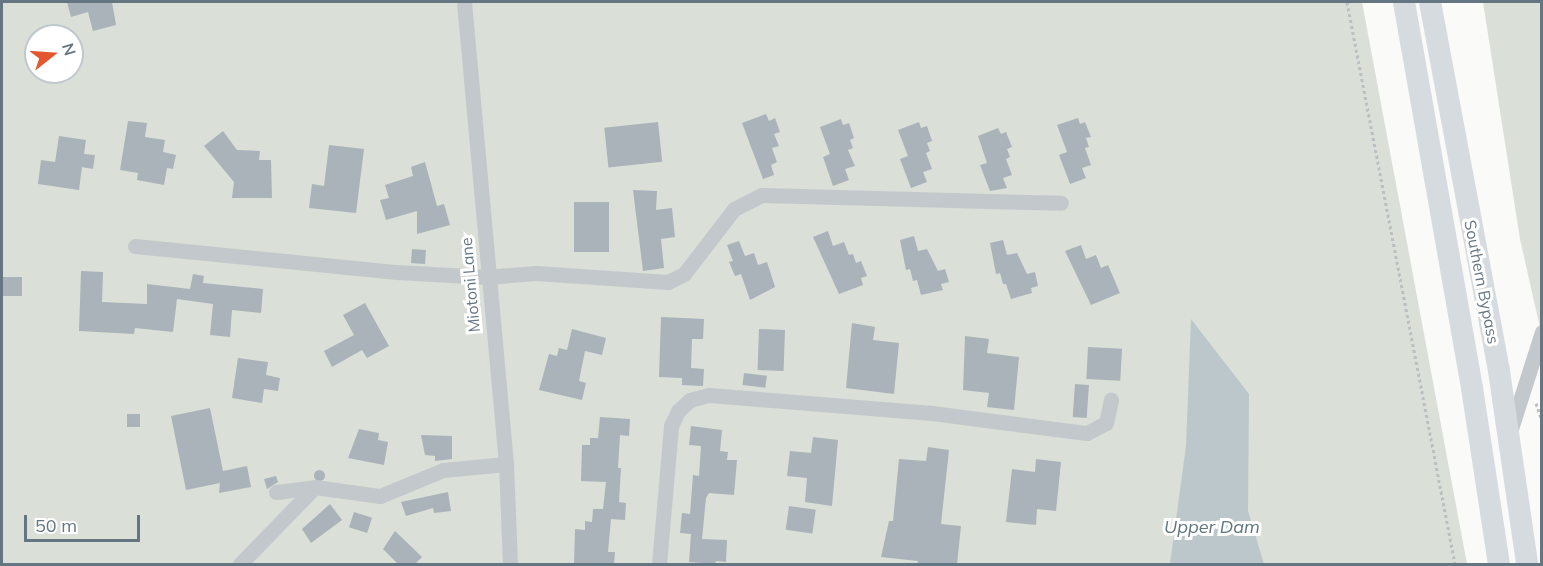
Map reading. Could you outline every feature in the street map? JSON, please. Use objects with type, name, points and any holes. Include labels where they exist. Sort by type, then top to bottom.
[{"type":"highway","name":"Southern Bypass","points":[[1404,2],[1472,388],[1499,564]]},
{"type":"highway","name":"Southern Bypass","points":[[1430,2],[1508,436],[1527,564]]},
{"type":"street","name":"Miotoni Lane","points":[[464,2],[487,277],[506,464],[510,564]]},
{"type":"street","points":[[135,246],[487,277],[527,272],[674,281],[684,274],[734,209],[762,195],[1061,203]]},
{"type":"street","points":[[1508,436],[1542,332]]},
{"type":"street","points":[[659,564],[671,426],[678,411],[690,400],[709,395],[932,413],[1087,434],[1106,423],[1111,400]]},
{"type":"street","points":[[276,492],[315,487],[380,496],[443,470],[506,464]]},
{"type":"street","points":[[240,564],[315,487]]},
{"type":"path","points":[[1347,2],[1455,564]]},
{"type":"shaded area","points":[[2,2],[1362,2],[1467,564],[2,564]]},
{"type":"shaded area","points":[[1483,2],[1541,2],[1541,332],[1520,239]]},
{"type":"water","name":"Upper Dam","points":[[1191,319],[1249,394],[1248,511],[1264,564],[1170,564],[1186,446]]},
{"type":"building","points":[[67,2],[112,2],[116,25],[93,31],[88,12],[71,17]]},
{"type":"building","points":[[766,114],[769,121],[775,118],[780,132],[774,134],[779,146],[772,148],[777,162],[771,165],[774,175],[763,179],[742,123]]},
{"type":"building","points":[[1078,118],[1080,124],[1085,122],[1091,137],[1086,138],[1089,147],[1085,148],[1091,165],[1082,168],[1086,178],[1070,184],[1059,155],[1067,152],[1057,125]]},
{"type":"building","points":[[841,119],[843,125],[849,123],[854,138],[850,140],[853,148],[848,150],[855,166],[845,169],[849,180],[833,186],[823,157],[830,154],[820,127]]},
{"type":"building","points":[[128,121],[147,123],[145,137],[165,140],[163,152],[176,155],[173,169],[167,168],[164,185],[137,180],[138,173],[120,170]]},
{"type":"building","points":[[658,122],[662,162],[608,167],[604,128]]},
{"type":"building","points":[[919,122],[921,128],[927,126],[932,141],[927,143],[930,151],[926,153],[932,169],[923,172],[927,182],[911,188],[900,159],[908,156],[898,130]]},
{"type":"building","points":[[998,128],[1001,134],[1006,132],[1012,147],[1007,149],[1010,157],[1006,159],[1012,175],[1003,178],[1007,188],[990,191],[980,165],[987,163],[978,136]]},
{"type":"building","points":[[223,131],[237,150],[260,151],[259,160],[271,160],[272,198],[232,198],[234,182],[204,146]]},
{"type":"building","points":[[59,136],[86,140],[84,154],[95,155],[93,169],[82,167],[79,190],[38,184],[41,160],[55,162]]},
{"type":"building","points":[[329,145],[364,149],[356,213],[309,208],[312,184],[324,186]]},
{"type":"building","points":[[425,162],[437,206],[444,204],[450,225],[417,234],[417,211],[386,220],[380,200],[389,198],[385,185],[413,176],[411,167]]},
{"type":"building","points":[[633,190],[657,191],[656,210],[672,208],[675,237],[661,239],[664,268],[643,271]]},
{"type":"building","points":[[574,202],[609,202],[609,252],[574,252]]},
{"type":"building","points":[[828,231],[833,246],[844,242],[849,255],[853,254],[856,263],[861,261],[867,276],[861,278],[863,285],[839,294],[813,237]]},
{"type":"building","points":[[914,236],[918,251],[927,249],[938,271],[945,269],[949,282],[941,284],[943,290],[921,295],[917,280],[913,281],[910,269],[906,270],[900,240]]},
{"type":"building","points":[[1003,240],[1007,255],[1017,253],[1027,274],[1035,272],[1038,286],[1031,288],[1032,293],[1011,299],[1000,273],[996,274],[990,243]]},
{"type":"building","points":[[739,241],[745,256],[754,253],[758,265],[767,262],[775,287],[750,300],[741,274],[735,276],[729,262],[733,261],[727,245]]},
{"type":"building","points":[[1081,245],[1086,259],[1096,255],[1101,268],[1108,265],[1120,293],[1091,305],[1065,251]]},
{"type":"building","points":[[412,249],[426,250],[425,264],[411,263]]},
{"type":"building","points":[[81,271],[103,272],[102,302],[147,304],[147,284],[190,289],[193,274],[204,276],[203,283],[263,289],[261,313],[232,310],[230,337],[210,335],[213,304],[177,299],[173,332],[135,328],[134,334],[79,331]]},
{"type":"building","points":[[2,277],[22,277],[22,296],[2,296]]},
{"type":"building","points":[[365,303],[389,346],[367,358],[362,350],[332,367],[324,351],[354,335],[343,315]]},
{"type":"building","points":[[661,317],[704,319],[703,339],[692,339],[691,368],[704,369],[703,386],[682,385],[682,378],[659,377]]},
{"type":"building","points":[[852,323],[875,327],[873,340],[899,343],[894,394],[846,388]]},
{"type":"building","points":[[572,329],[606,338],[602,355],[585,351],[579,381],[586,383],[582,400],[539,390],[549,354],[557,356],[559,348],[567,350]]},
{"type":"building","points":[[759,329],[785,330],[784,371],[758,370]]},
{"type":"building","points":[[965,336],[989,339],[987,353],[1019,357],[1014,410],[987,407],[989,393],[963,390]]},
{"type":"building","points":[[1088,347],[1122,349],[1120,381],[1086,379]]},
{"type":"building","points":[[238,358],[268,362],[266,375],[280,378],[278,391],[264,389],[262,403],[232,398]]},
{"type":"building","points":[[744,373],[767,376],[765,388],[743,385]]},
{"type":"building","points":[[1075,384],[1089,385],[1087,418],[1073,417]]},
{"type":"building","points":[[210,408],[223,471],[247,466],[251,487],[219,493],[220,483],[186,490],[171,416]]},
{"type":"building","points":[[127,414],[140,414],[140,427],[127,427]]},
{"type":"building","points":[[600,417],[630,419],[629,436],[620,435],[618,468],[621,468],[619,502],[626,503],[625,520],[611,519],[608,552],[615,552],[614,564],[574,564],[575,529],[585,530],[585,521],[592,522],[593,509],[603,509],[606,482],[581,481],[582,445],[590,445],[590,438],[598,438]]},
{"type":"building","points":[[691,426],[722,430],[720,451],[728,452],[727,460],[737,460],[734,495],[709,493],[706,498],[702,539],[727,540],[726,562],[716,561],[715,564],[689,562],[691,534],[680,533],[682,513],[690,514],[693,475],[699,476],[701,446],[689,445]]},
{"type":"building","points":[[359,429],[379,433],[378,440],[388,442],[384,465],[348,458]]},
{"type":"building","points":[[421,435],[452,436],[452,459],[435,461],[435,456],[425,455]]},
{"type":"building","points":[[813,437],[838,440],[832,506],[805,502],[807,478],[787,476],[790,451],[811,453]]},
{"type":"building","points":[[928,447],[949,450],[941,524],[961,526],[957,564],[917,564],[918,561],[881,557],[889,521],[893,521],[899,459],[926,461]]},
{"type":"building","points":[[1036,459],[1061,462],[1056,511],[1037,509],[1036,525],[1006,522],[1012,469],[1035,472]]},
{"type":"building","points":[[319,470],[323,471],[323,479],[319,480],[315,479],[314,475],[315,471]]},
{"type":"building","points":[[276,476],[278,482],[267,489],[264,479]]},
{"type":"building","points":[[448,492],[451,511],[434,513],[433,508],[406,516],[401,502]]},
{"type":"building","points":[[330,504],[342,520],[311,543],[302,529]]},
{"type":"building","points":[[789,506],[816,510],[812,534],[786,530]]},
{"type":"building","points":[[354,512],[372,518],[367,533],[349,527]]},
{"type":"building","points":[[395,531],[422,557],[415,564],[398,564],[383,549]]}]
